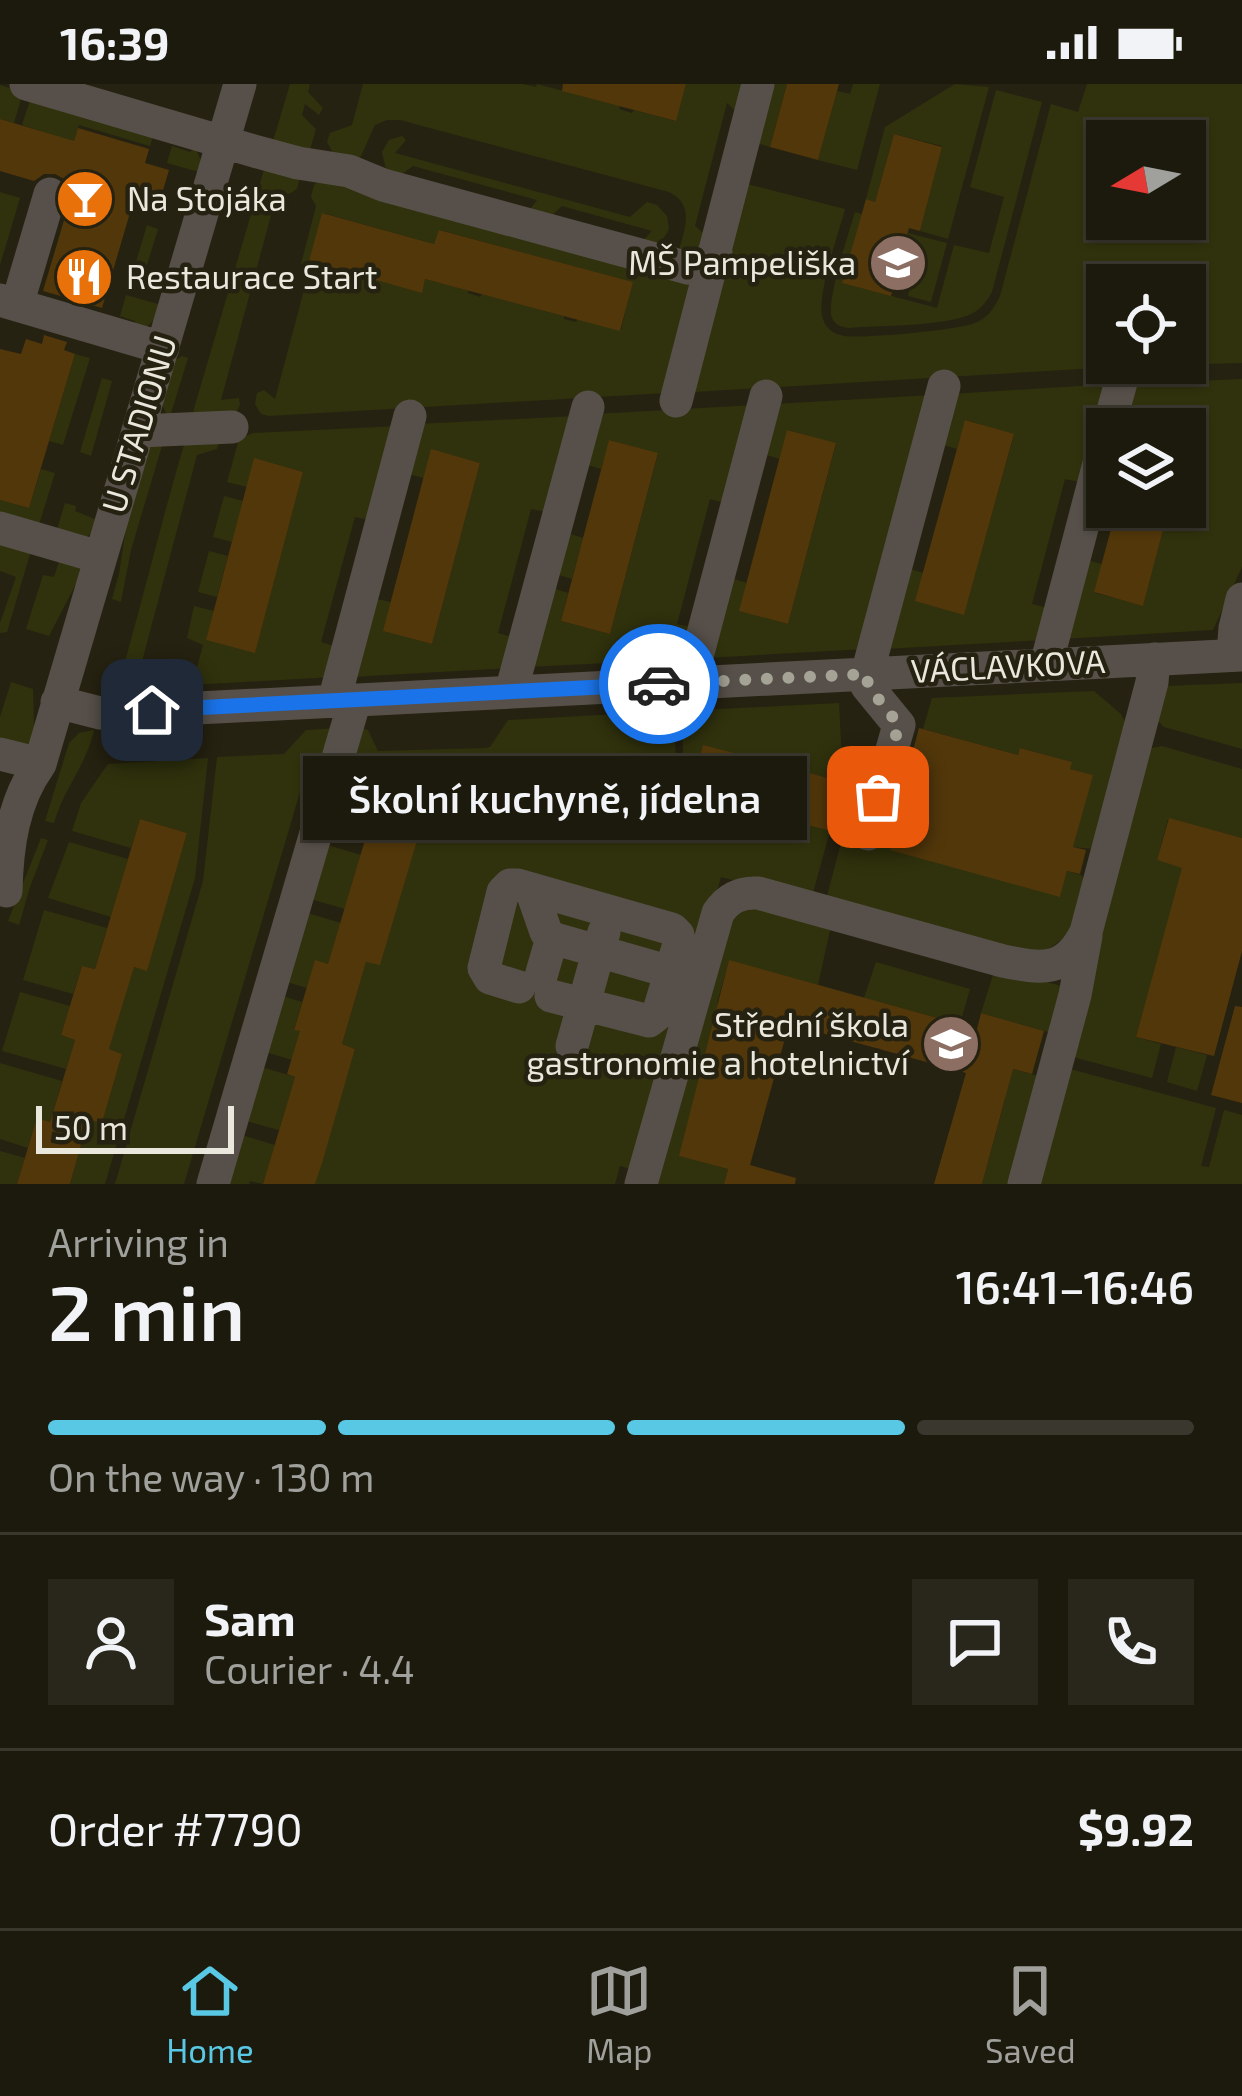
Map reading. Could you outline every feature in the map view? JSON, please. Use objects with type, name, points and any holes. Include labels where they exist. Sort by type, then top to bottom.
[{"type":"street","points":[[26,84],[76,91],[223,143],[349,171],[688,268],[701,268],[716,252]]},
{"type":"street","name":"U STADIONU","points":[[3,898],[7,851],[24,786],[40,764],[240,84]]},
{"type":"street","points":[[676,401],[758,84]]},
{"type":"street","points":[[50,194],[8,303],[163,348]]},
{"type":"street","points":[[868,834],[899,725],[868,686],[867,674],[944,386]]},
{"type":"street","points":[[690,683],[766,396]]},
{"type":"street","points":[[511,692],[588,406]]},
{"type":"street","points":[[213,1184],[344,700],[410,416]]},
{"type":"street","points":[[138,431],[232,427]]},
{"type":"street","points":[[1046,664],[1086,514]]},
{"type":"street","points":[[0,528],[99,557]]},
{"type":"street","points":[[1238,655],[1235,628],[1242,599]]},
{"type":"street","name":"VÁCLAVKOVA","points":[[57,702],[100,713],[1238,655]]},
{"type":"street","points":[[1024,1184],[1075,995],[1086,932],[1152,682],[1154,659]]},
{"type":"street","points":[[0,754],[40,764]]},
{"type":"street","points":[[514,884],[531,889],[676,932],[679,944],[658,1014],[649,1021],[490,978],[484,964],[503,892],[514,884]]},
{"type":"street","points":[[531,889],[545,932],[552,938],[671,972]]},
{"type":"street","points":[[641,1184],[718,913],[734,897],[758,893],[1036,968],[1065,960],[1078,950],[1086,932]]},
{"type":"street","points":[[549,991],[598,951],[610,911]]},
{"type":"street","points":[[552,938],[549,991],[572,1046]]},
{"type":"green space","points":[[290,84],[310,84],[308,92],[323,108],[319,115],[305,104],[302,115],[316,129],[310,150],[271,148]]},
{"type":"green space","points":[[363,84],[537,84],[675,121],[686,84],[749,84],[741,116],[727,103],[695,226],[709,238],[705,251],[678,254],[685,211],[669,192],[400,120],[375,125],[357,159],[333,153],[327,142],[330,133],[352,125]]},
{"type":"green space","points":[[772,84],[787,84],[770,147],[757,143]]},
{"type":"green space","points":[[853,84],[880,84],[857,170],[818,160],[837,91],[850,94]]},
{"type":"green space","points":[[955,84],[989,87],[948,239],[920,231],[942,146],[894,134],[875,202],[866,199],[885,127]]},
{"type":"green space","points":[[1087,84],[1242,84],[1242,363],[1206,364],[1206,264],[1086,264],[1086,369],[694,392],[747,184],[845,209],[822,296],[823,319],[834,332],[869,336],[965,326],[987,315],[1000,296],[1051,104],[1078,112]]},
{"type":"green space","points":[[0,85],[23,92],[14,123],[0,119]]},
{"type":"green space","points":[[996,90],[1042,102],[992,292],[982,307],[947,321],[848,328],[837,324],[832,318],[832,298],[855,212],[862,214],[843,283],[937,308],[954,245],[989,253],[1004,197],[970,187]]},
{"type":"green space","points":[[32,94],[155,130],[150,146],[79,125],[73,145],[22,125]]},
{"type":"green space","points":[[402,136],[406,140],[395,153],[630,217],[647,202],[657,205],[667,216],[669,229],[657,243],[639,245],[652,231],[562,206],[547,220],[528,212],[537,200],[413,166],[395,179],[386,169],[382,152],[389,140]]},
{"type":"green space","points":[[172,146],[190,152],[195,147],[200,170],[167,163]]},
{"type":"green space","points":[[266,163],[299,178],[299,183],[293,192],[276,197],[221,400],[239,398],[240,405],[236,413],[191,419]]},
{"type":"green space","points":[[320,180],[695,279],[666,393],[261,414],[255,404],[257,393],[264,390],[275,399],[308,275],[301,264],[316,206],[311,197]],"holes":[[[323,213],[434,244],[440,230],[632,282],[621,330],[564,319],[425,279],[421,292],[352,277],[352,273],[309,261]]]},
{"type":"green space","points":[[0,192],[20,198],[0,265]]},
{"type":"green space","points":[[147,225],[158,229],[140,288],[129,285]]},
{"type":"green space","points":[[908,233],[947,243],[931,302],[908,296],[909,291],[894,286]]},
{"type":"green space","points":[[126,295],[158,304],[150,324],[137,330],[135,321],[120,316]]},
{"type":"green space","points":[[75,354],[90,358],[63,445],[49,441]]},
{"type":"green space","points":[[188,358],[169,420],[161,402],[174,361]]},
{"type":"green space","points":[[102,378],[112,381],[91,456],[80,452]]},
{"type":"green space","points":[[1242,379],[1242,567],[1213,630],[1061,639],[1083,559],[1102,564],[1095,593],[1143,605],[1163,528],[1206,528],[1206,408],[1123,408],[1129,384]]},
{"type":"green space","points":[[1111,384],[1105,408],[1086,408],[1085,483],[1065,479],[1032,604],[1052,609],[1044,640],[883,649],[905,567],[923,573],[964,614],[1014,435],[966,420],[957,449],[937,443],[950,394]]},
{"type":"green space","points":[[933,395],[865,649],[706,658],[727,577],[747,583],[740,611],[788,624],[836,444],[788,430],[780,459],[760,453],[773,404]]},
{"type":"green space","points":[[755,405],[729,504],[710,499],[677,624],[696,628],[688,659],[527,667],[549,587],[568,593],[561,621],[610,634],[658,454],[610,440],[601,469],[582,463],[595,414]]},
{"type":"green space","points":[[577,416],[551,513],[531,509],[498,633],[518,639],[510,668],[351,677],[371,598],[391,602],[384,631],[432,644],[480,463],[432,450],[424,478],[404,473],[417,424]]},
{"type":"green space","points":[[400,426],[374,521],[355,517],[321,642],[341,648],[333,677],[174,686],[178,674],[194,678],[203,645],[187,638],[194,606],[214,611],[207,640],[255,652],[303,472],[255,459],[247,487],[227,482],[239,439],[253,433]]},
{"type":"green space","points":[[186,438],[219,442],[217,449],[197,455],[137,680],[156,677],[154,687],[117,689],[168,500]]},
{"type":"green space","points":[[164,439],[121,602],[112,599],[128,514],[148,448]]},
{"type":"green space","points":[[41,469],[55,473],[37,531],[0,520],[0,500],[29,508]]},
{"type":"green space","points":[[224,496],[243,501],[232,542],[213,537]]},
{"type":"green space","points":[[65,503],[95,519],[87,537],[55,536]]},
{"type":"green space","points":[[564,532],[583,538],[572,579],[553,573]]},
{"type":"green space","points":[[0,537],[32,547],[7,632],[0,633],[16,577],[0,571]]},
{"type":"green space","points":[[209,551],[228,556],[217,597],[198,592]]},
{"type":"green space","points":[[61,555],[77,562],[79,578],[49,636],[26,629],[43,575],[54,577]]},
{"type":"green space","points":[[11,682],[33,689],[29,747],[0,745],[0,717]]},
{"type":"green space","points":[[1242,683],[1242,749],[1164,727],[1158,721],[1164,686]]},
{"type":"green space","points":[[1094,691],[1125,722],[1093,849],[1073,847],[1092,775],[1070,769],[1071,762],[1021,748],[1018,755],[923,729],[932,698]]},
{"type":"green space","points":[[839,703],[843,782],[703,746],[690,794],[830,831],[811,900],[721,877],[638,1171],[620,1166],[615,1184],[315,1184],[355,1049],[342,1044],[366,962],[380,964],[407,815],[393,810],[390,818],[373,813],[365,841],[328,830],[358,727],[368,730],[378,751],[485,748],[508,720],[674,711],[677,791],[523,754],[509,800],[677,841],[689,795],[684,793],[682,711]]},
{"type":"green space","points":[[339,728],[328,763],[308,765],[184,1184],[115,1184],[203,881],[217,757],[284,754],[306,730]]},
{"type":"green space","points":[[94,730],[54,823],[45,821],[69,743],[79,733]]},
{"type":"green space","points":[[1162,746],[1242,769],[1242,838],[1168,819],[1157,860],[1184,868],[1136,1037],[1161,1044],[1152,1078],[1070,1053],[1146,754]]},
{"type":"green space","points":[[208,758],[195,878],[105,1184],[70,1184],[88,1120],[102,1123],[122,1054],[109,1049],[133,967],[147,970],[187,833],[140,819],[131,848],[72,831],[81,803],[108,764]]},
{"type":"green space","points":[[843,835],[1060,896],[1067,871],[1081,875],[1085,880],[1075,919],[1055,945],[1028,956],[825,904]]},
{"type":"green space","points":[[41,838],[48,840],[19,925],[8,921]]},
{"type":"green space","points":[[69,842],[128,859],[111,917],[48,898]]},
{"type":"green space","points":[[324,844],[361,855],[345,909],[307,898]]},
{"type":"green space","points":[[738,904],[832,921],[818,985],[729,961],[717,1003],[725,1006],[680,1156],[728,1169],[724,1184],[648,1184]]},
{"type":"green space","points":[[44,910],[107,928],[95,969],[82,966],[73,994],[23,980]]},
{"type":"green space","points":[[304,912],[341,923],[328,964],[315,961],[307,988],[283,981]]},
{"type":"green space","points":[[876,962],[970,989],[960,1024],[864,998]]},
{"type":"green space","points":[[998,968],[1061,986],[1058,1035],[981,1013]]},
{"type":"green space","points":[[20,992],[70,1006],[61,1035],[75,1040],[66,1069],[2,1051]]},
{"type":"green space","points":[[279,995],[302,1002],[294,1029],[308,1034],[299,1062],[262,1051]]},
{"type":"green space","points":[[1176,1047],[1207,1055],[1197,1091],[1167,1082]]},
{"type":"green space","points":[[0,1063],[62,1081],[50,1122],[37,1119],[28,1148],[0,1139]]},
{"type":"green space","points":[[258,1066],[295,1077],[279,1130],[242,1120]]},
{"type":"green space","points":[[1009,1068],[1046,1078],[1017,1184],[982,1184],[1005,1100]]},
{"type":"green space","points":[[1070,1069],[1216,1108],[1201,1166],[1209,1167],[1224,1110],[1242,1115],[1242,1184],[1031,1184]]},
{"type":"green space","points":[[238,1134],[275,1145],[263,1184],[223,1184]]},
{"type":"green space","points":[[0,1151],[25,1158],[17,1184],[0,1184]]},
{"type":"building","points":[[563,84],[686,84],[676,121],[562,91]]},
{"type":"building","points":[[787,84],[839,84],[818,160],[770,147]]},
{"type":"building","points":[[0,119],[74,141],[78,128],[149,149],[145,163],[169,170],[161,197],[137,189],[102,308],[43,291],[70,188],[55,174],[34,181],[0,171]]},
{"type":"building","points":[[894,134],[942,147],[920,231],[909,228],[891,296],[842,283],[866,199],[875,202]]},
{"type":"building","points":[[322,213],[434,244],[439,230],[633,282],[620,331],[425,279],[422,293],[309,261]]},
{"type":"building","points":[[44,335],[67,342],[64,350],[75,354],[29,508],[0,500],[0,349],[21,354],[26,339],[42,344]]},
{"type":"building","points":[[965,420],[1014,434],[964,615],[915,601]]},
{"type":"building","points":[[787,430],[836,443],[788,624],[739,611]]},
{"type":"building","points":[[609,440],[658,453],[610,634],[561,621]]},
{"type":"building","points":[[431,449],[480,463],[432,644],[383,631]]},
{"type":"building","points":[[254,458],[303,472],[255,653],[206,640]]},
{"type":"building","points":[[1111,528],[1163,528],[1143,606],[1094,592]]},
{"type":"building","points":[[919,728],[1018,755],[1020,748],[1072,762],[1070,769],[1093,775],[1073,847],[1086,850],[1080,874],[1067,871],[1060,897],[890,850]]},
{"type":"building","points":[[703,745],[843,782],[830,831],[690,794]]},
{"type":"building","points":[[373,813],[421,827],[380,965],[366,962],[342,1044],[355,1049],[322,1163],[315,1184],[263,1184],[295,1077],[287,1074],[300,1031],[294,1030],[315,960],[328,964]]},
{"type":"building","points":[[1169,818],[1242,838],[1242,951],[1214,1056],[1136,1037],[1182,868],[1157,860]]},
{"type":"building","points":[[140,819],[187,833],[147,971],[134,967],[109,1049],[122,1054],[102,1123],[88,1120],[70,1184],[17,1184],[37,1118],[50,1122],[75,1040],[61,1035],[82,966],[95,969]]},
{"type":"building","points":[[729,960],[977,1029],[981,1013],[1044,1031],[1032,1074],[1013,1069],[982,1184],[934,1184],[966,1073],[789,1024],[750,1165],[796,1178],[795,1184],[724,1184],[728,1169],[679,1156]]},
{"type":"building","points":[[1235,1006],[1242,1007],[1242,1103],[1211,1095]]},
{"type":"way so far","points":[[659,684],[867,674],[868,686],[899,725],[878,797]]},
{"type":"place","name":"Na Stojáka","points":[[85,199]]},
{"type":"place","name":"MŠ Pampeliška","points":[[898,263]]},
{"type":"place","name":"Restaurace Start","points":[[84,277]]},
{"type":"place","name":"Školní kuchyně, jídelna","points":[[878,797]]},
{"type":"place","name":"Střední škola gastronomie a hotelnictví","points":[[951,1044]]},
{"type":"route","points":[[152,710],[659,684]]}]
